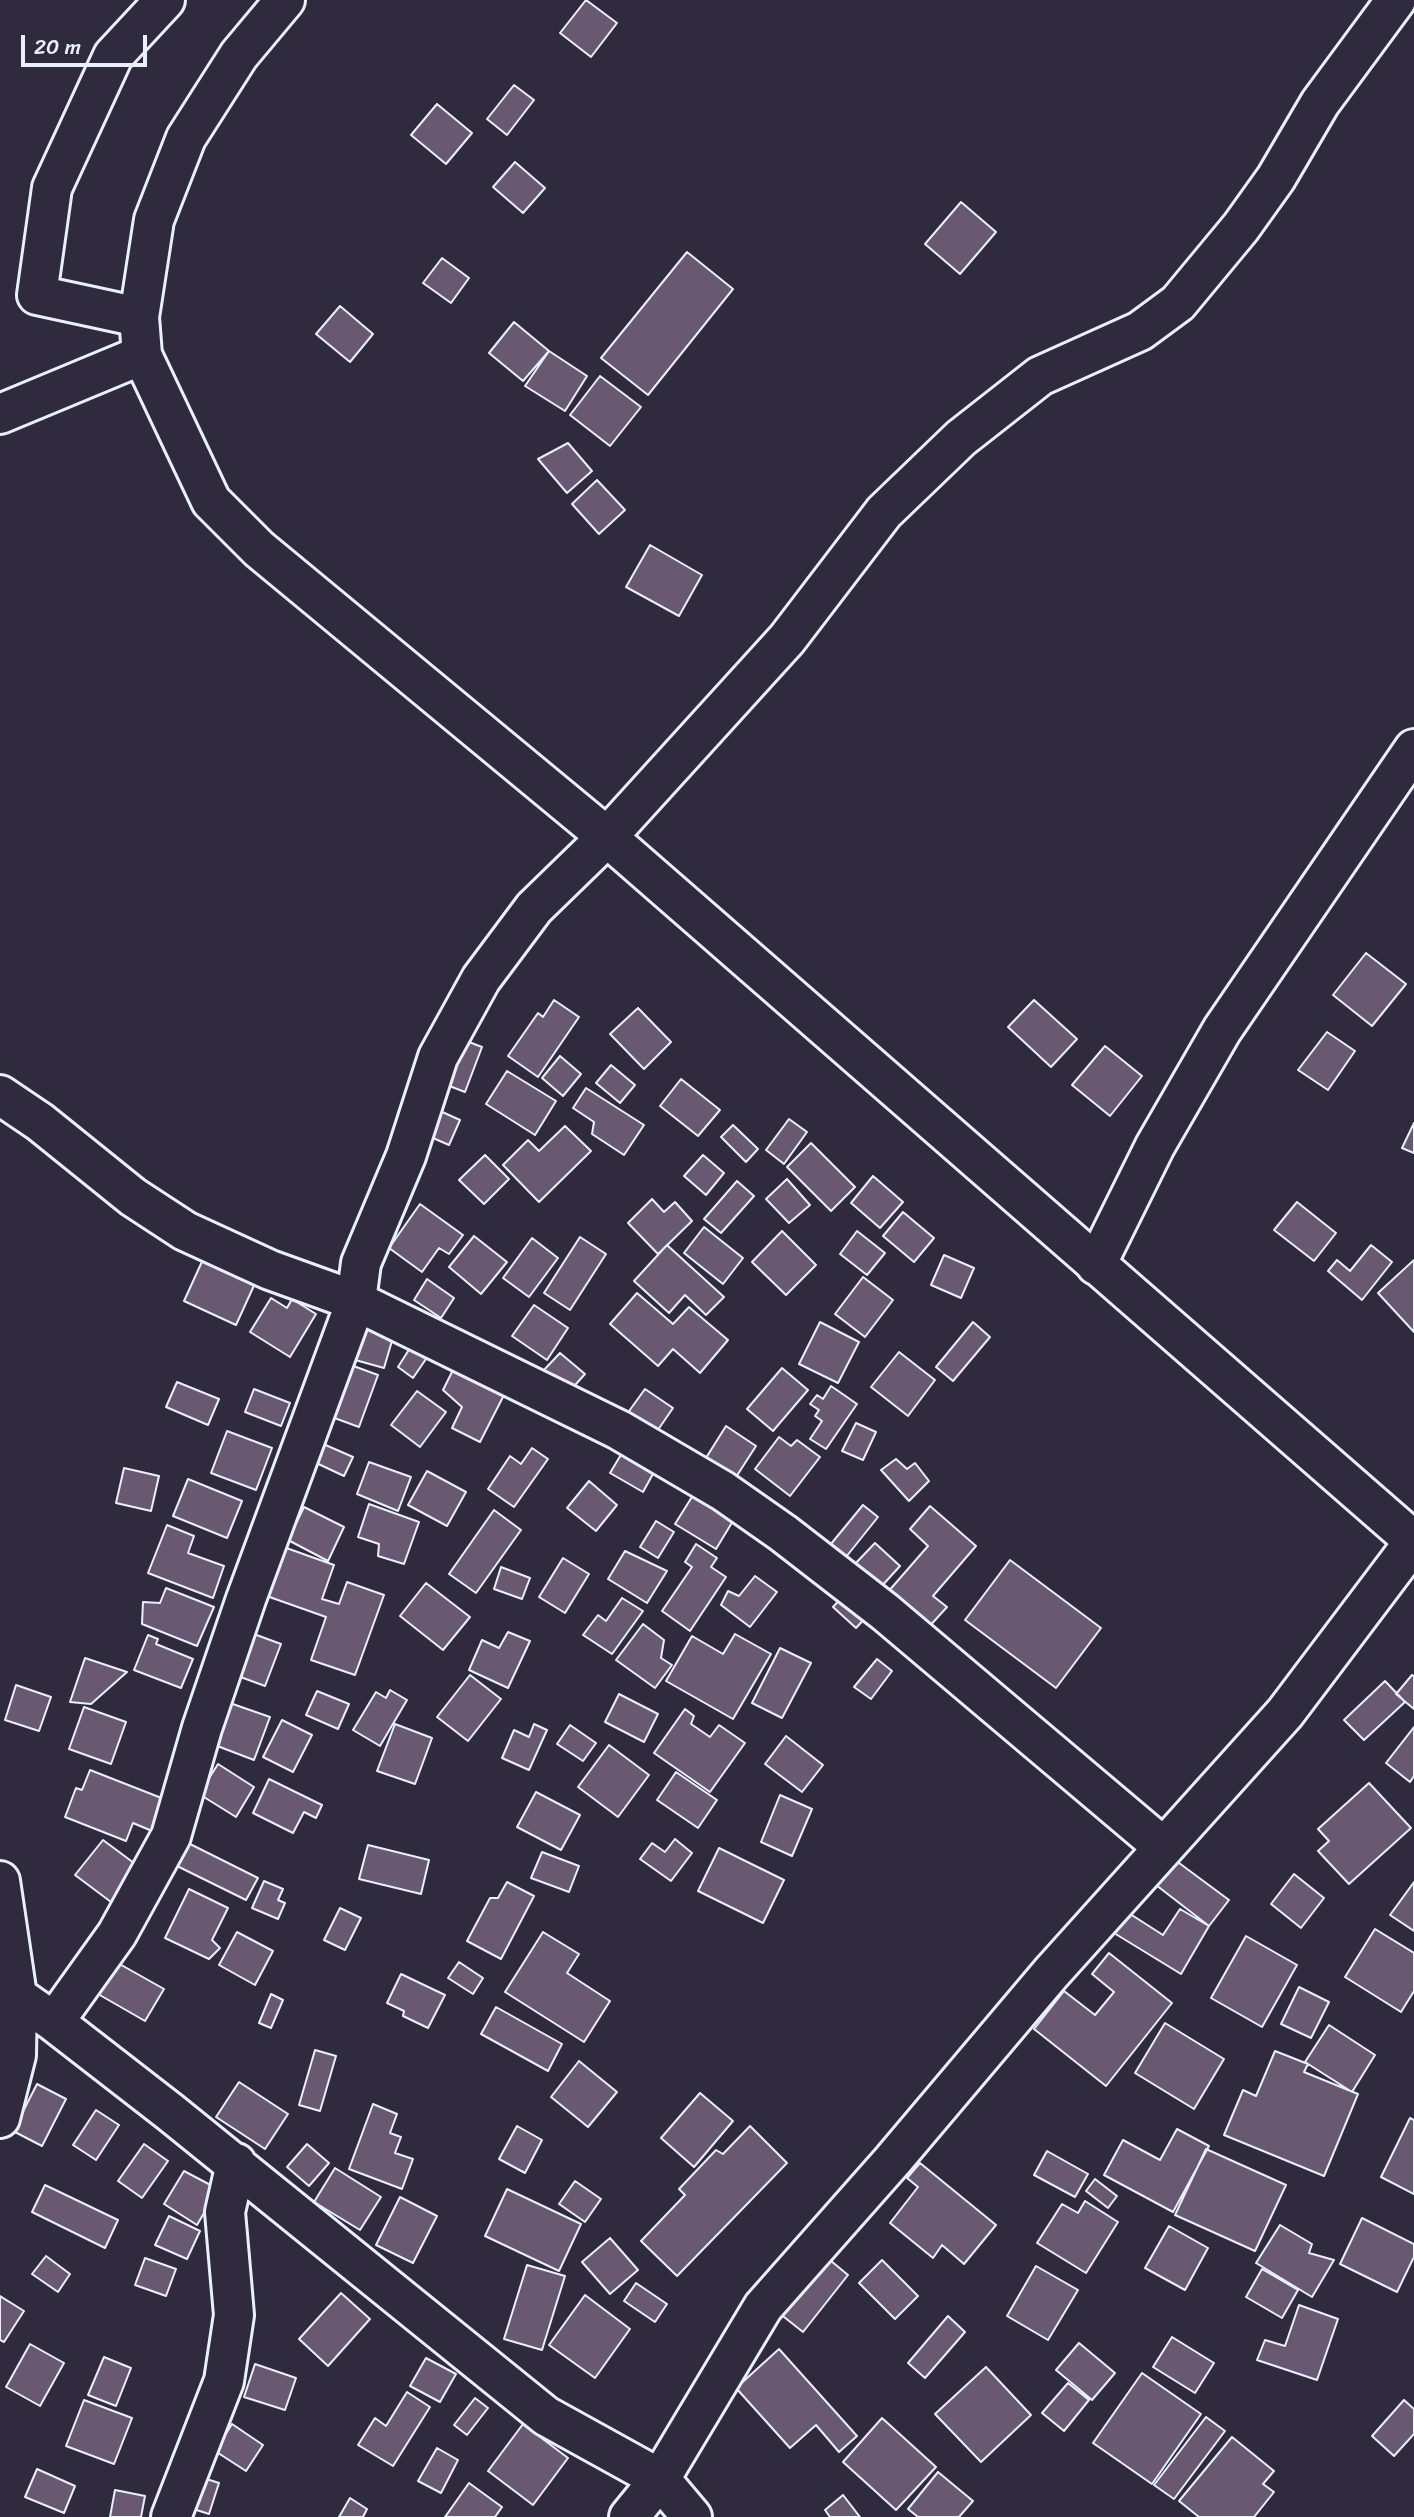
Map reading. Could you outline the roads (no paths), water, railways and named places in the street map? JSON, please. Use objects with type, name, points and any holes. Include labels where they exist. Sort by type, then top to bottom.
[{"type":"street","points":[[139,317],[37,295],[52,188],[113,56],[165,0]]},
{"type":"street","points":[[285,0],[239,55],[186,138],[154,220],[139,317],[142,355],[211,501],[259,549],[607,837],[1414,1542],[1285,1713],[1162,1846],[762,2308],[660,2479],[629,2517]]},
{"type":"street","points":[[54,2022],[117,1934],[171,1836],[202,1728],[246,1599],[356,1301],[361,1263],[406,1156],[438,1057],[481,979],[534,908],[607,837],[787,639],[884,512],[961,438],[1040,376],[1140,331],[1178,303],[1241,228],[1276,178],[1320,103],[1396,0]]},
{"type":"street","points":[[0,414],[142,355]]},
{"type":"street","points":[[1096,1265],[1155,1146],[1222,1030],[1414,749]]},
{"type":"street","points":[[0,1095],[59,1136],[134,1197],[185,1231],[270,1270],[356,1301],[619,1430],[723,1491],[783,1532],[885,1612],[1162,1846]]},
{"type":"street","points":[[0,1881],[8,1992],[16,2055],[0,2118]]},
{"type":"street","points":[[8,1992],[54,2022],[236,2164],[546,2416],[660,2479],[692,2517]]},
{"type":"street","points":[[171,2517],[224,2381],[234,2315],[225,2212],[236,2164]]}]
